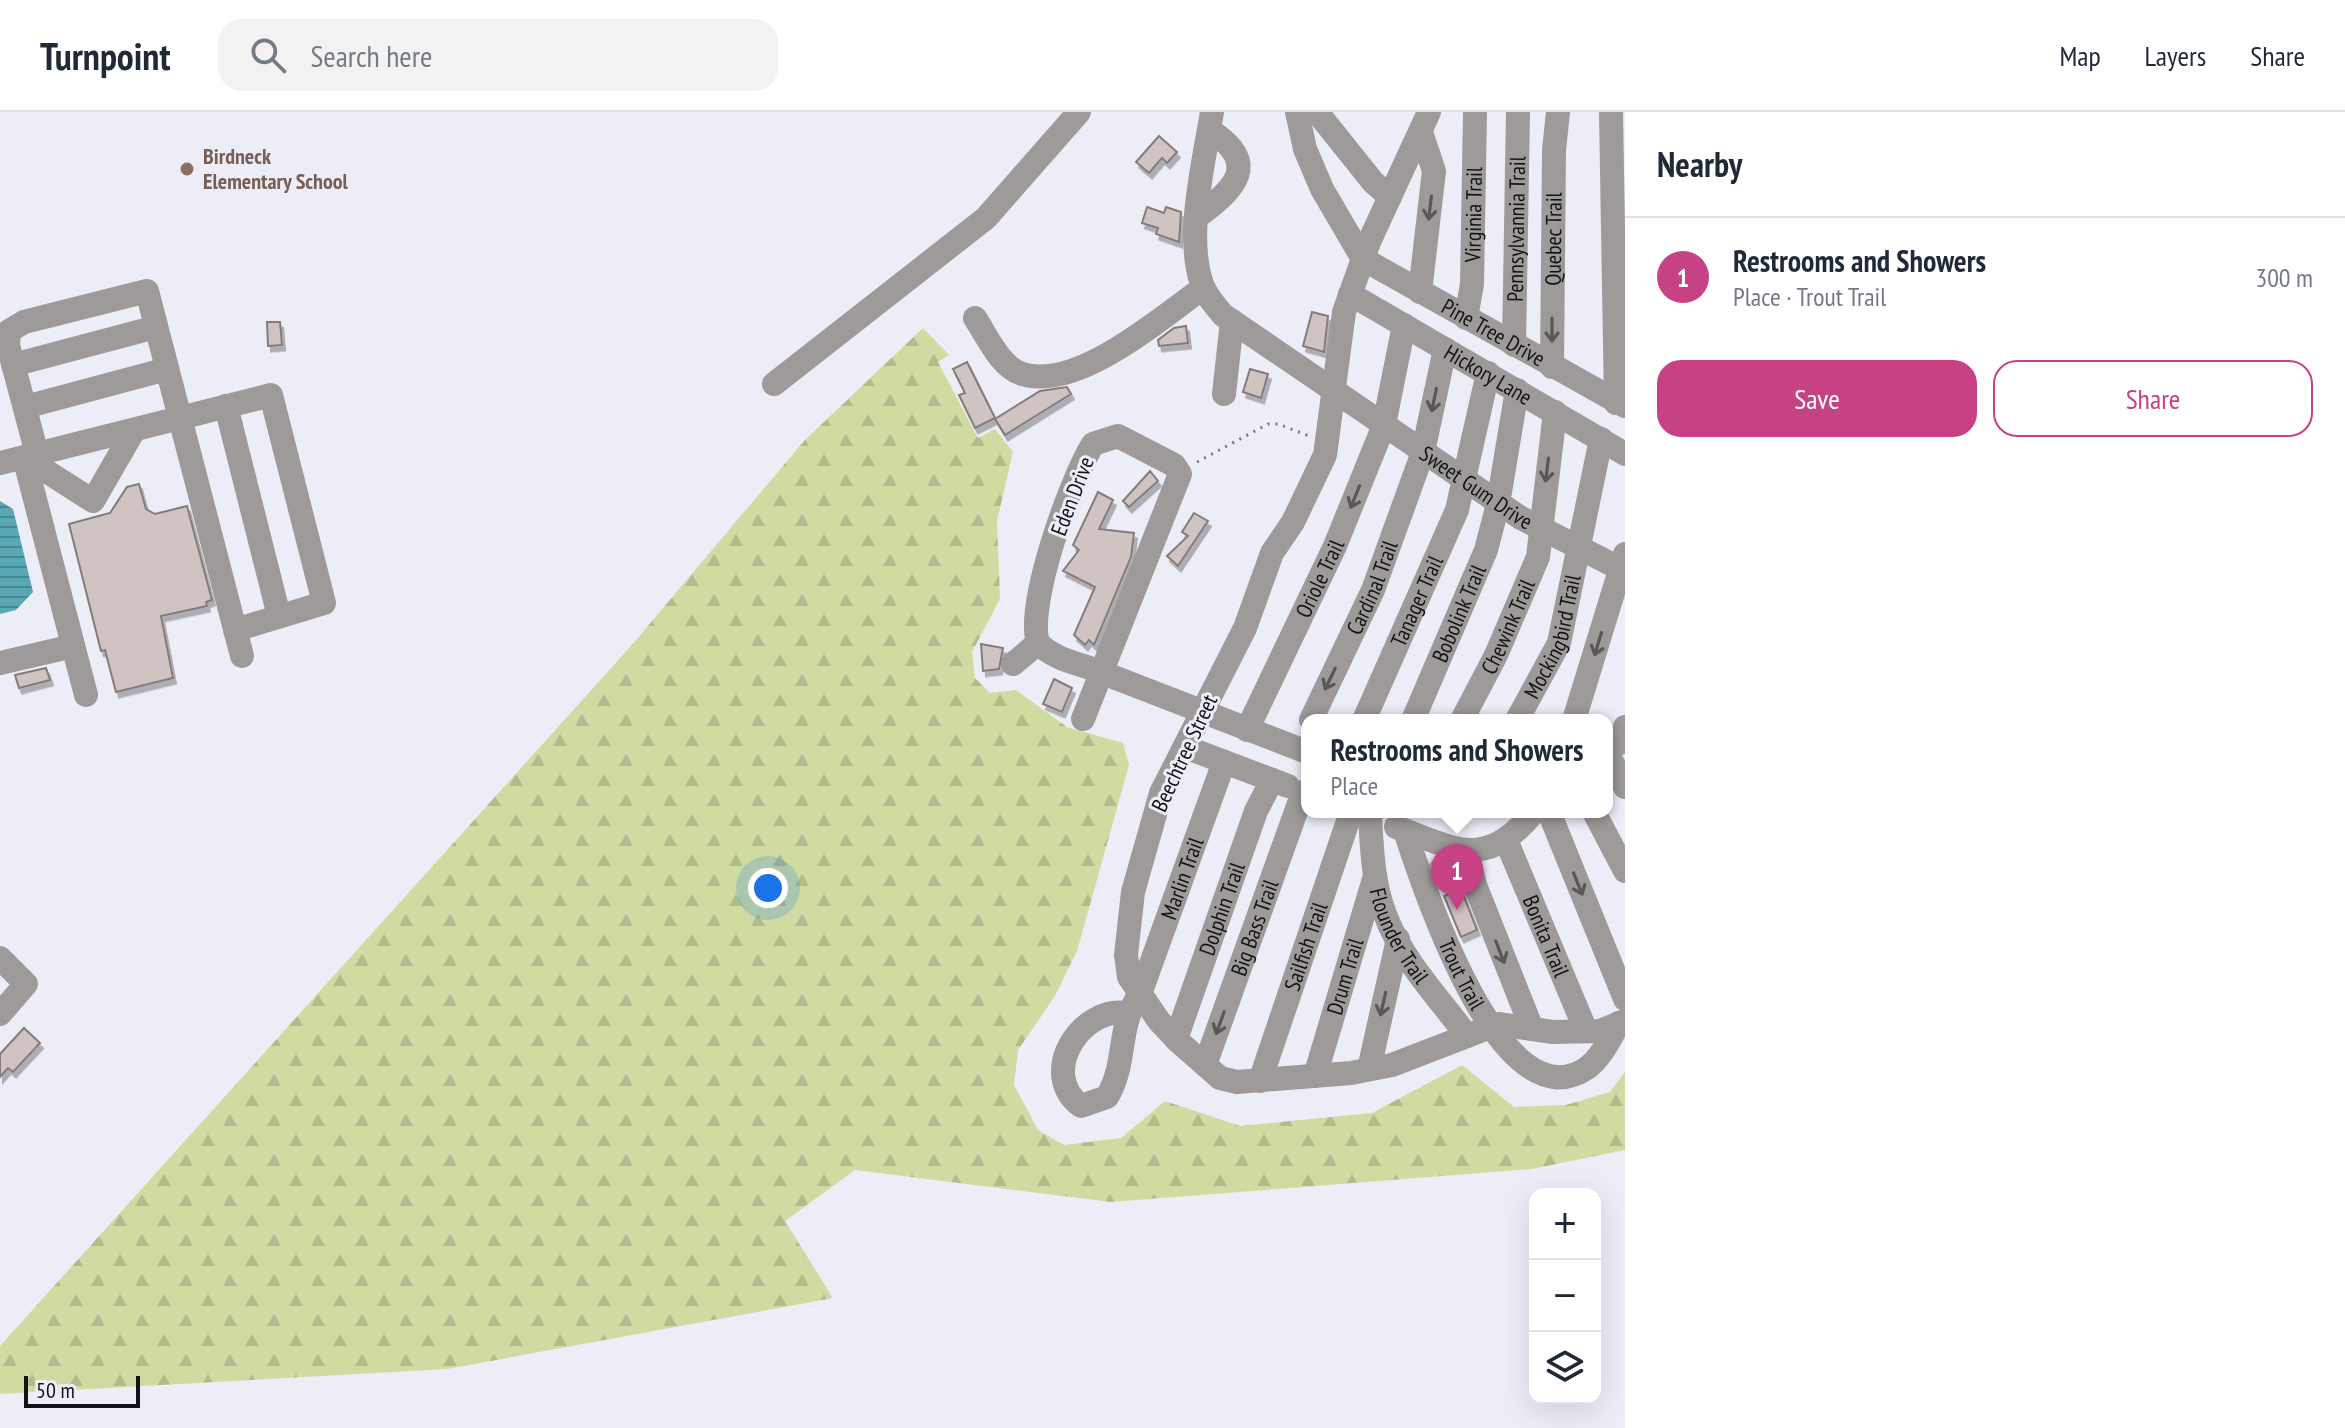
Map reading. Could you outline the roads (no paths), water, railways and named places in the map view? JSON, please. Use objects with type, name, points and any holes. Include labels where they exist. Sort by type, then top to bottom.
[{"type":"street","points":[[774,384],[986,218],[1079,112]]},
{"type":"street","points":[[1297,112],[1305,149],[1322,189],[1363,259]]},
{"type":"street","points":[[1317,112],[1373,182],[1390,197]]},
{"type":"street","name":"Virginia Trail","points":[[1466,318],[1472,284],[1475,112]]},
{"type":"street","name":"Pennsylvannia Trail","points":[[1514,345],[1513,207],[1518,112]]},
{"type":"street","name":"Quebec Trail","points":[[1552,367],[1554,150],[1558,112]]},
{"type":"street","points":[[1611,112],[1620,405]]},
{"type":"street","points":[[1420,120],[1434,171],[1420,292]]},
{"type":"street","name":"Beechtree Street","points":[[1420,120],[1344,312],[1325,455],[1293,522],[1272,553],[1245,628],[1161,793],[1133,892],[1126,955],[1133,1004],[1220,1078],[1237,1082],[1315,1076],[1392,1065],[1498,1024],[1532,1029],[1600,1031],[1622,1022]]},
{"type":"street","points":[[975,318],[1005,363],[1022,374],[1046,375],[1074,371],[1118,348],[1203,288],[1198,271],[1198,216],[1211,121]]},
{"type":"street","points":[[1198,216],[1229,193],[1238,178],[1235,153],[1211,121]]},
{"type":"street","name":"Pine Tree Drive","points":[[1363,259],[1620,405]]},
{"type":"street","name":"Sweet Gum Drive","points":[[1203,288],[1223,315],[1498,504],[1579,548],[1624,565]]},
{"type":"street","points":[[86,695],[20,458],[25,407],[13,365],[9,331],[24,322],[147,291],[242,656]]},
{"type":"street","name":"Hickory Lane","points":[[1350,294],[1625,454]]},
{"type":"street","points":[[1224,394],[1232,321]]},
{"type":"street","name":"Oriole Trail","points":[[1247,730],[1335,546],[1384,425],[1404,325]]},
{"type":"street","points":[[13,365],[156,327]]},
{"type":"street","name":"Cardinal Trail","points":[[1314,714],[1373,590],[1423,452],[1445,349]]},
{"type":"street","points":[[25,407],[167,369]]},
{"type":"street","name":"Tanager Trail","points":[[1367,714],[1451,524],[1488,373]]},
{"type":"street","name":"Bobolink Trail","points":[[1416,714],[1486,550],[1498,504],[1517,390]]},
{"type":"street","points":[[20,458],[271,395],[324,603],[235,630]]},
{"type":"street","points":[[226,406],[279,616]]},
{"type":"street","name":"Chewink Trail","points":[[1465,714],[1524,593],[1538,557],[1555,412]]},
{"type":"street","points":[[20,458],[93,501],[134,430]]},
{"type":"street","name":"Eden Drive","points":[[1038,643],[1034,632],[1036,613],[1048,561],[1080,469],[1093,444],[1118,436],[1174,465],[1180,474],[1103,673]]},
{"type":"street","name":"Mockingbird Trail","points":[[1520,714],[1559,643],[1601,439]]},
{"type":"street","points":[[1576,714],[1624,565]]},
{"type":"street","points":[[1013,664],[1038,643],[1049,654],[1247,730],[1301,742]]},
{"type":"street","points":[[0,663],[73,646]]},
{"type":"street","points":[[1083,719],[1103,673]]},
{"type":"street","points":[[1617,743],[1625,787]]},
{"type":"street","points":[[1185,747],[1301,791]]},
{"type":"street","name":"Marlin Trail","points":[[1133,1004],[1224,762]]},
{"type":"street","name":"Dolphin Trail","points":[[1176,1039],[1256,811],[1272,780]]},
{"type":"street","name":"Big Bass Trail","points":[[1205,1065],[1301,803]]},
{"type":"street","name":"Sailfish Trail","points":[[1260,1081],[1358,818]]},
{"type":"street","name":"Flounder Trail","points":[[1360,818],[1385,916],[1398,939],[1478,1031]]},
{"type":"street","points":[[1370,818],[1467,851],[1506,840],[1528,818]]},
{"type":"street","points":[[1551,818],[1625,999]]},
{"type":"street","points":[[1597,818],[1625,871]]},
{"type":"street","name":"Trout Trail","points":[[1405,831],[1426,896],[1478,1031]]},
{"type":"street","name":"Bonita Trail","points":[[1506,840],[1586,1031]]},
{"type":"street","points":[[1467,851],[1480,900],[1532,1029]]},
{"type":"street","name":"Drum Trail","points":[[1315,1076],[1375,876]]},
{"type":"street","points":[[1369,1069],[1398,939]]},
{"type":"street","points":[[0,958],[26,984],[0,1014]]},
{"type":"street","points":[[1478,1031],[1531,1069],[1562,1076],[1581,1072],[1596,1060],[1622,1022]]},
{"type":"water","points":[[0,501],[13,509],[33,592],[16,610],[0,614]]},
{"type":"place","name":"Birdneck Elementary School","points":[[187,169]]},
{"type":"place","name":"Restrooms and Showers","points":[[1457,910]]}]
